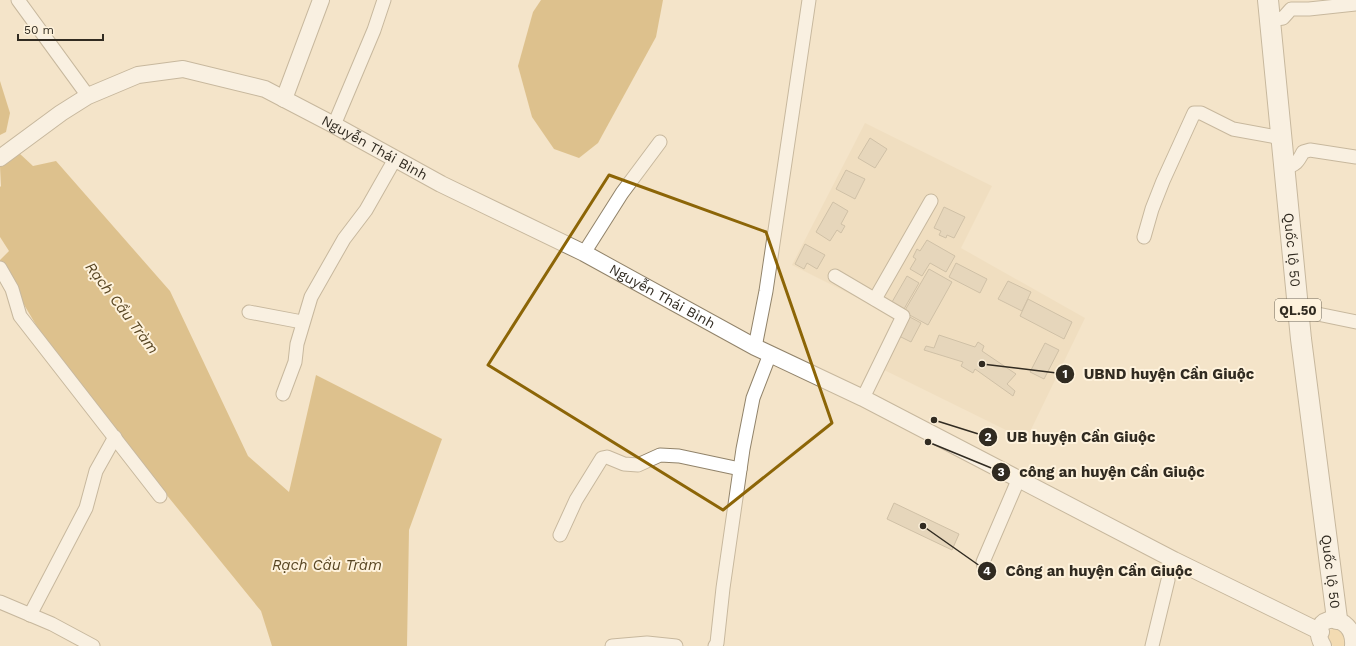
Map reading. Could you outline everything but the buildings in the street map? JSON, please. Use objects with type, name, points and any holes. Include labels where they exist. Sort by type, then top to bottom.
[{"type":"main road","name":"Quốc lộ 50","points":[[1268,0],[1298,310],[1337,619]]},
{"type":"street","points":[[18,0],[88,96]]},
{"type":"street","points":[[284,99],[320,0]]},
{"type":"street","points":[[334,125],[374,30],[384,0]]},
{"type":"street","points":[[755,347],[766,291],[809,0]]},
{"type":"street","points":[[1270,20],[1283,18],[1291,9],[1308,9],[1356,4]]},
{"type":"street","name":"Nguyễn Thái Bình","points":[[0,158],[61,113],[88,96],[138,75],[184,69],[265,89],[441,184],[584,253],[755,347],[863,398],[1019,478],[1322,639]]},
{"type":"street","points":[[1144,237],[1152,209],[1163,181],[1194,113],[1201,112],[1233,129],[1282,138]]},
{"type":"street","points":[[584,253],[622,193],[660,142]]},
{"type":"street","points":[[1284,168],[1294,166],[1299,161],[1303,152],[1310,150],[1356,158]]},
{"type":"street","points":[[283,394],[295,362],[302,322],[320,277],[344,239],[366,210],[395,159]]},
{"type":"street","points":[[875,299],[931,201]]},
{"type":"street","points":[[0,268],[12,289],[20,316],[160,496]]},
{"type":"street","points":[[835,276],[903,316],[863,398]]},
{"type":"street","points":[[1298,310],[1356,322]]},
{"type":"street","points":[[249,312],[302,322]]},
{"type":"street","points":[[715,646],[717,643],[723,588],[740,470],[753,398],[770,354]]},
{"type":"street","points":[[30,615],[86,508],[96,471],[115,438]]},
{"type":"street","points":[[560,535],[576,500],[599,461],[604,457],[624,464],[638,465],[660,455],[679,456],[740,470]]},
{"type":"street","points":[[989,572],[984,567],[983,562],[1019,478]]},
{"type":"street","points":[[1152,646],[1174,560]]},
{"type":"street","points":[[0,602],[52,624],[87,644]]},
{"type":"street","points":[[1322,639],[1327,623],[1337,619],[1348,622],[1355,637]]},
{"type":"street","points":[[612,646],[647,643],[676,646]]},
{"type":"highlighted area","points":[[609,175],[766,232],[832,423],[723,510],[488,365]]},
{"type":"shaded area","points":[[865,123],[992,186],[961,248],[1085,318],[1026,440],[874,365],[896,317],[792,265]]},
{"type":"shaded area","points":[[1338,625],[1347,643],[1344,646],[1333,646],[1328,638],[1329,631]]},
{"type":"water","points":[[541,0],[663,0],[656,37],[598,143],[579,158],[554,149],[532,117],[518,66],[533,12]]},
{"type":"water","points":[[0,81],[10,113],[6,132],[0,135]]},
{"type":"water","name":"Rạch Cầu Tràm","points":[[19,153],[33,166],[56,161],[170,291],[248,456],[289,492],[316,375],[442,439],[409,530],[407,646],[272,646],[261,611],[122,440],[39,330],[0,264],[0,260],[9,251],[0,237],[0,166]]},
{"type":"place","name":"UBND huyện Cần Giuộc","points":[[982,364]]},
{"type":"place","name":"UB huyện Cần Giuộc","points":[[934,420]]},
{"type":"place","name":"công an huyện Cần Giuộc","points":[[928,442]]},
{"type":"place","name":"Công an huyện Cần Giuộc","points":[[923,526]]}]
